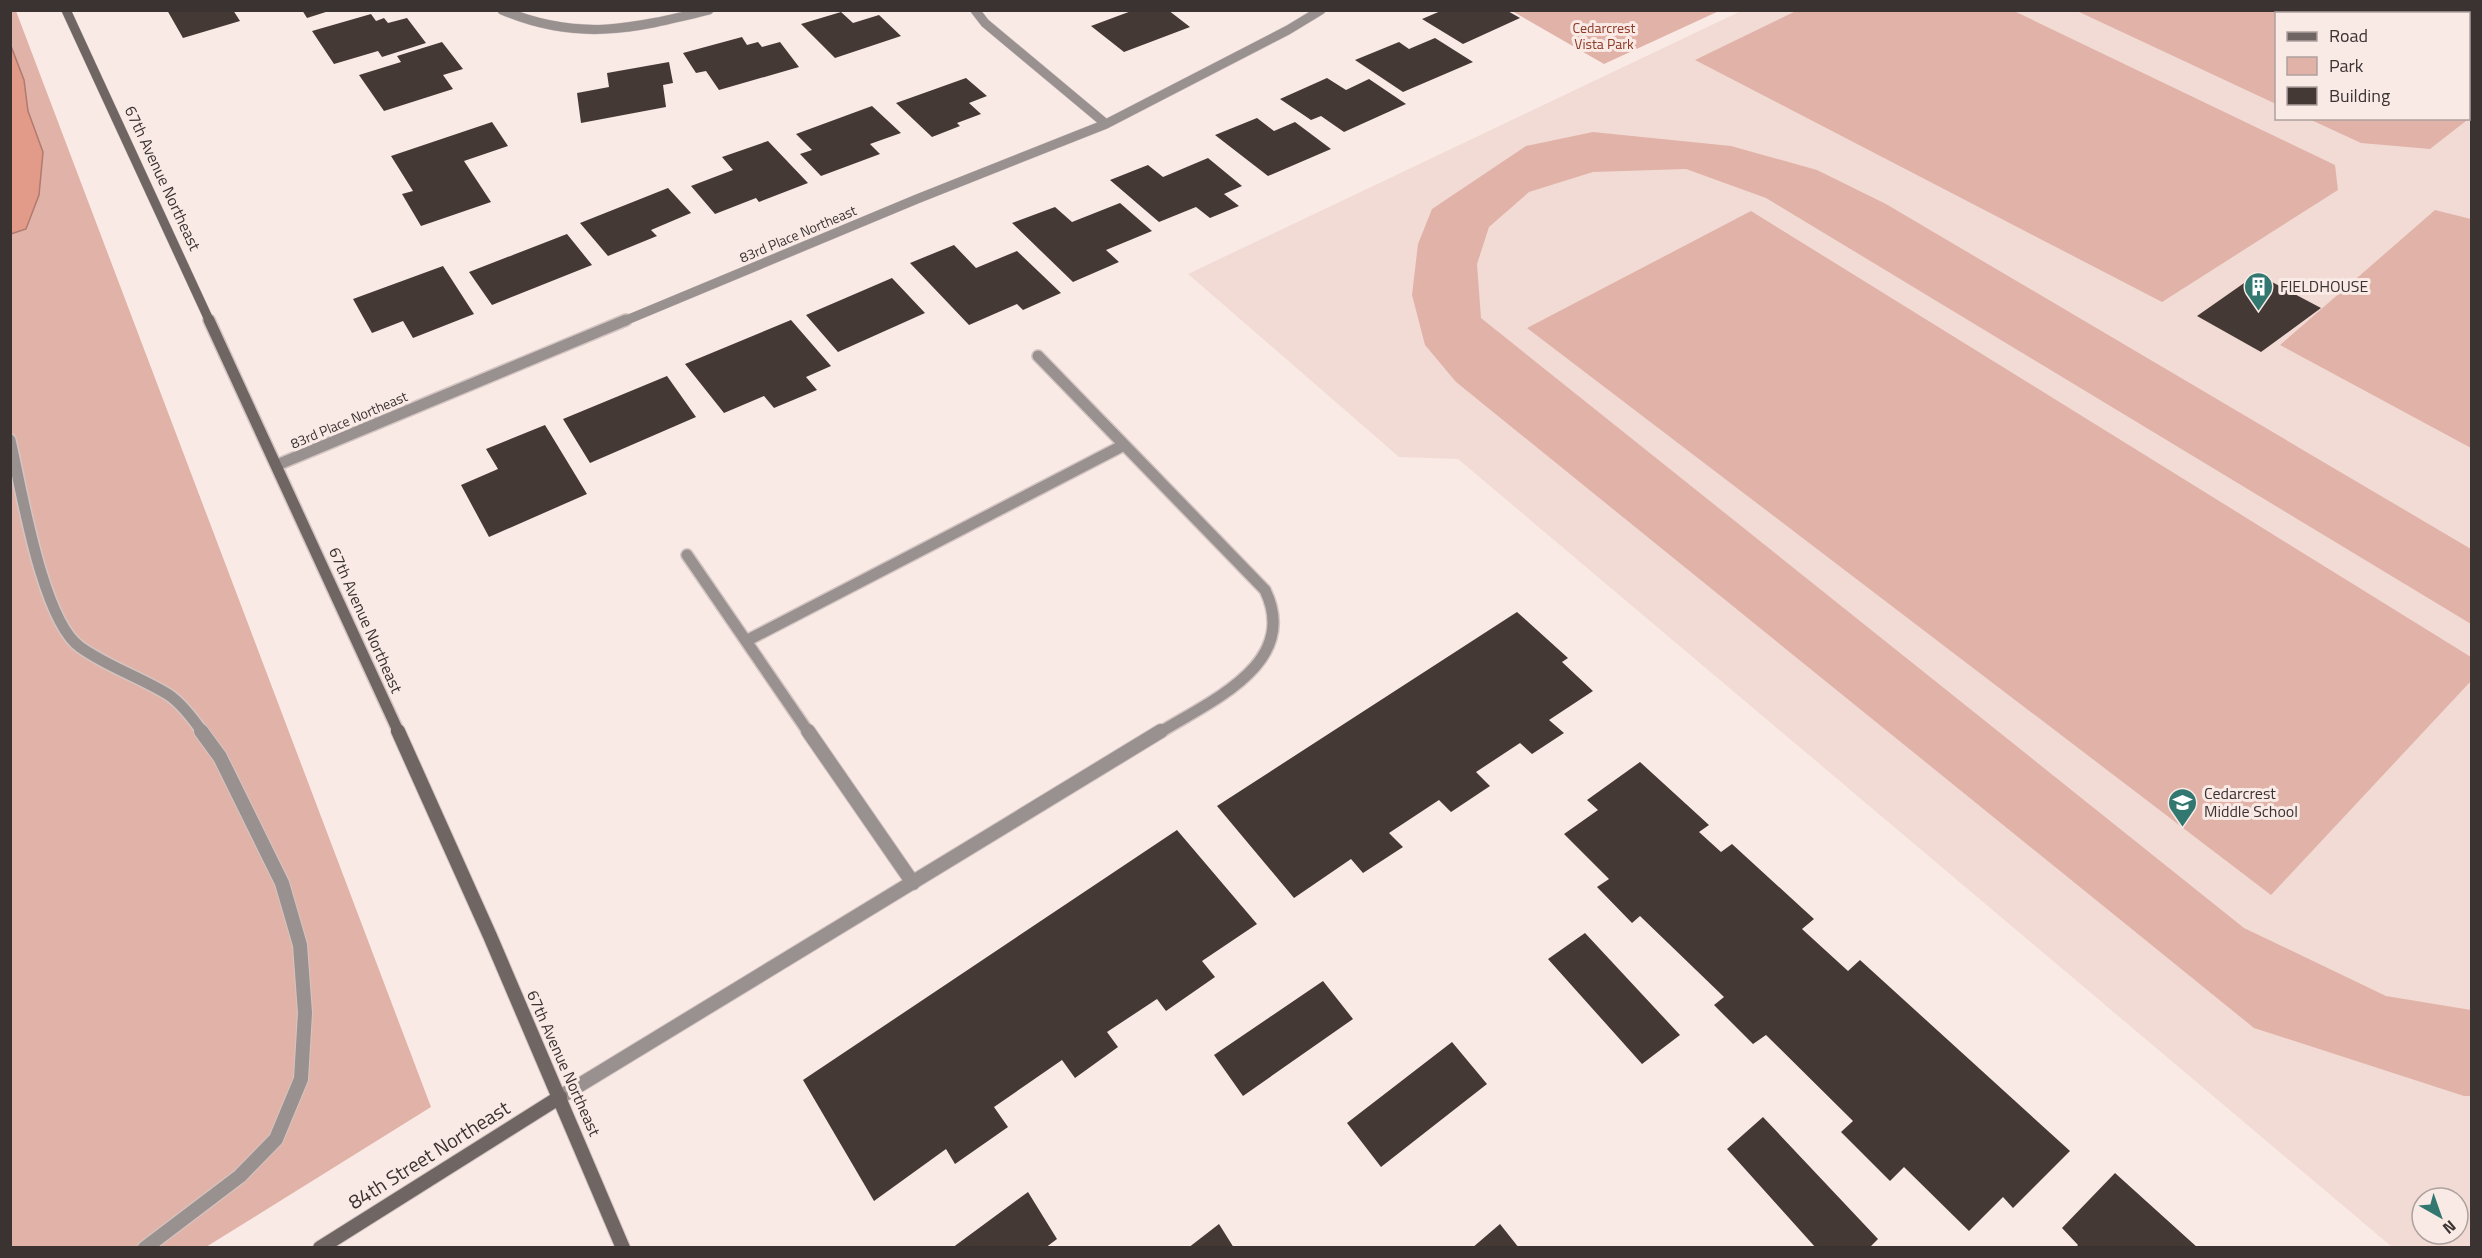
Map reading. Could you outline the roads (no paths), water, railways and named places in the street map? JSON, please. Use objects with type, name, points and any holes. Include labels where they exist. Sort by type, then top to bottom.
[{"type":"main road","name":"67th Avenue Northeast","points":[[66,10],[277,465],[560,1097],[623,1248]]},
{"type":"main road","name":"84th Street Northeast","points":[[320,1248],[560,1097]]},
{"type":"street","points":[[502,10],[521,20],[553,28],[585,31],[608,31],[658,23],[709,10]]},
{"type":"street","points":[[975,10],[985,23],[1106,124]]},
{"type":"street","name":"83rd Place Northeast","points":[[277,465],[906,203],[1106,124],[1288,30],[1321,10]]},
{"type":"street","points":[[560,1097],[1232,688],[1250,674],[1264,656],[1274,635],[1276,620],[1273,604],[1265,590],[1038,356]]},
{"type":"street","points":[[10,440],[39,564],[58,619],[77,645],[116,669],[170,696],[195,722],[220,758],[282,883],[300,945],[305,1013],[301,1079],[276,1139],[240,1176],[145,1248]]},
{"type":"street","points":[[746,641],[1124,445]]},
{"type":"street","points":[[687,555],[912,883]]},
{"type":"place","name":"FIELDHOUSE","points":[[2259,312]]},
{"type":"place","name":"Cedarcrest Middle School","points":[[2183,828]]},
{"type":"park label","name":"Cedarcrest Vista Park","points":[[1604,36]]}]
